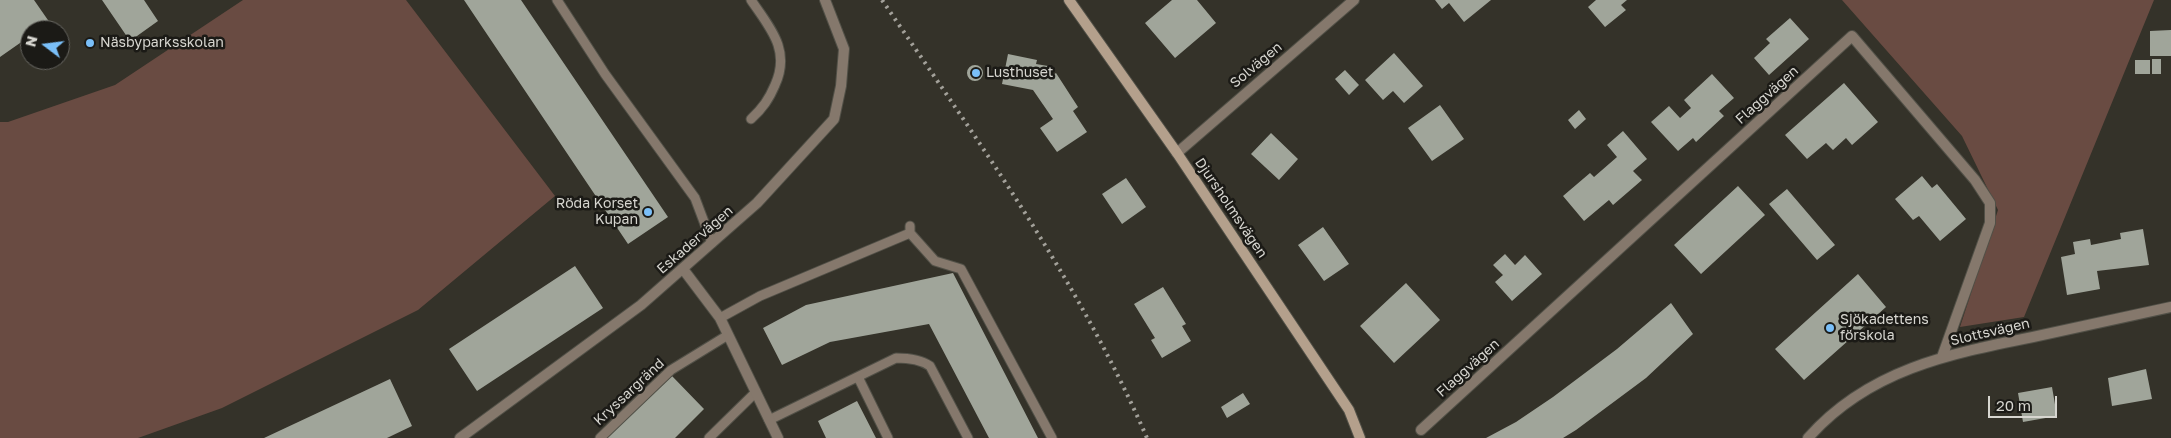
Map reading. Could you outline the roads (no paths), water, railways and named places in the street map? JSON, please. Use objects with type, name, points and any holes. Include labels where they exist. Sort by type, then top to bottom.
[{"type":"street","name":"Eskadervägen","points":[[460,438],[473,434],[641,305],[757,203],[834,119],[841,86],[844,49],[825,0]]},
{"type":"street","name":"Djursholmsvägen","points":[[1069,0],[1177,153],[1349,410],[1360,438]]},
{"type":"street","name":"Solvägen","points":[[1177,153],[1354,0]]},
{"type":"street","name":"Flaggvägen","points":[[1422,434],[1852,36],[1970,173],[1990,203],[1990,223],[1942,357]]},
{"type":"street","points":[[683,269],[720,318],[778,438]]},
{"type":"street","name":"Slottsvägen","points":[[1808,438],[1833,412],[1870,387],[1904,369],[1942,357],[2171,307]]},
{"type":"lane","points":[[557,0],[605,74],[695,198],[712,243]]},
{"type":"lane","points":[[751,0],[773,34],[782,57],[779,76],[766,105],[751,119]]},
{"type":"lane","points":[[720,318],[760,296],[910,230],[935,262],[961,269],[1052,438]]},
{"type":"lane","name":"Kryssargränd","points":[[600,438],[671,370],[728,334]]},
{"type":"lane","points":[[769,420],[896,358],[924,361],[930,366],[968,438]]},
{"type":"lane","points":[[858,377],[888,438]]},
{"type":"lane","points":[[709,438],[756,392]]},
{"type":"railway","points":[[882,0],[990,159],[1059,268],[1120,380],[1147,438]]},
{"type":"place","name":"Näsbyparksskolan","points":[[90,43]]},
{"type":"place","name":"Lusthuset","points":[[976,73]]},
{"type":"place","name":"Röda Korset Kupan","points":[[648,212]]},
{"type":"place","name":"Sjökadettens förskola","points":[[1830,328]]}]
